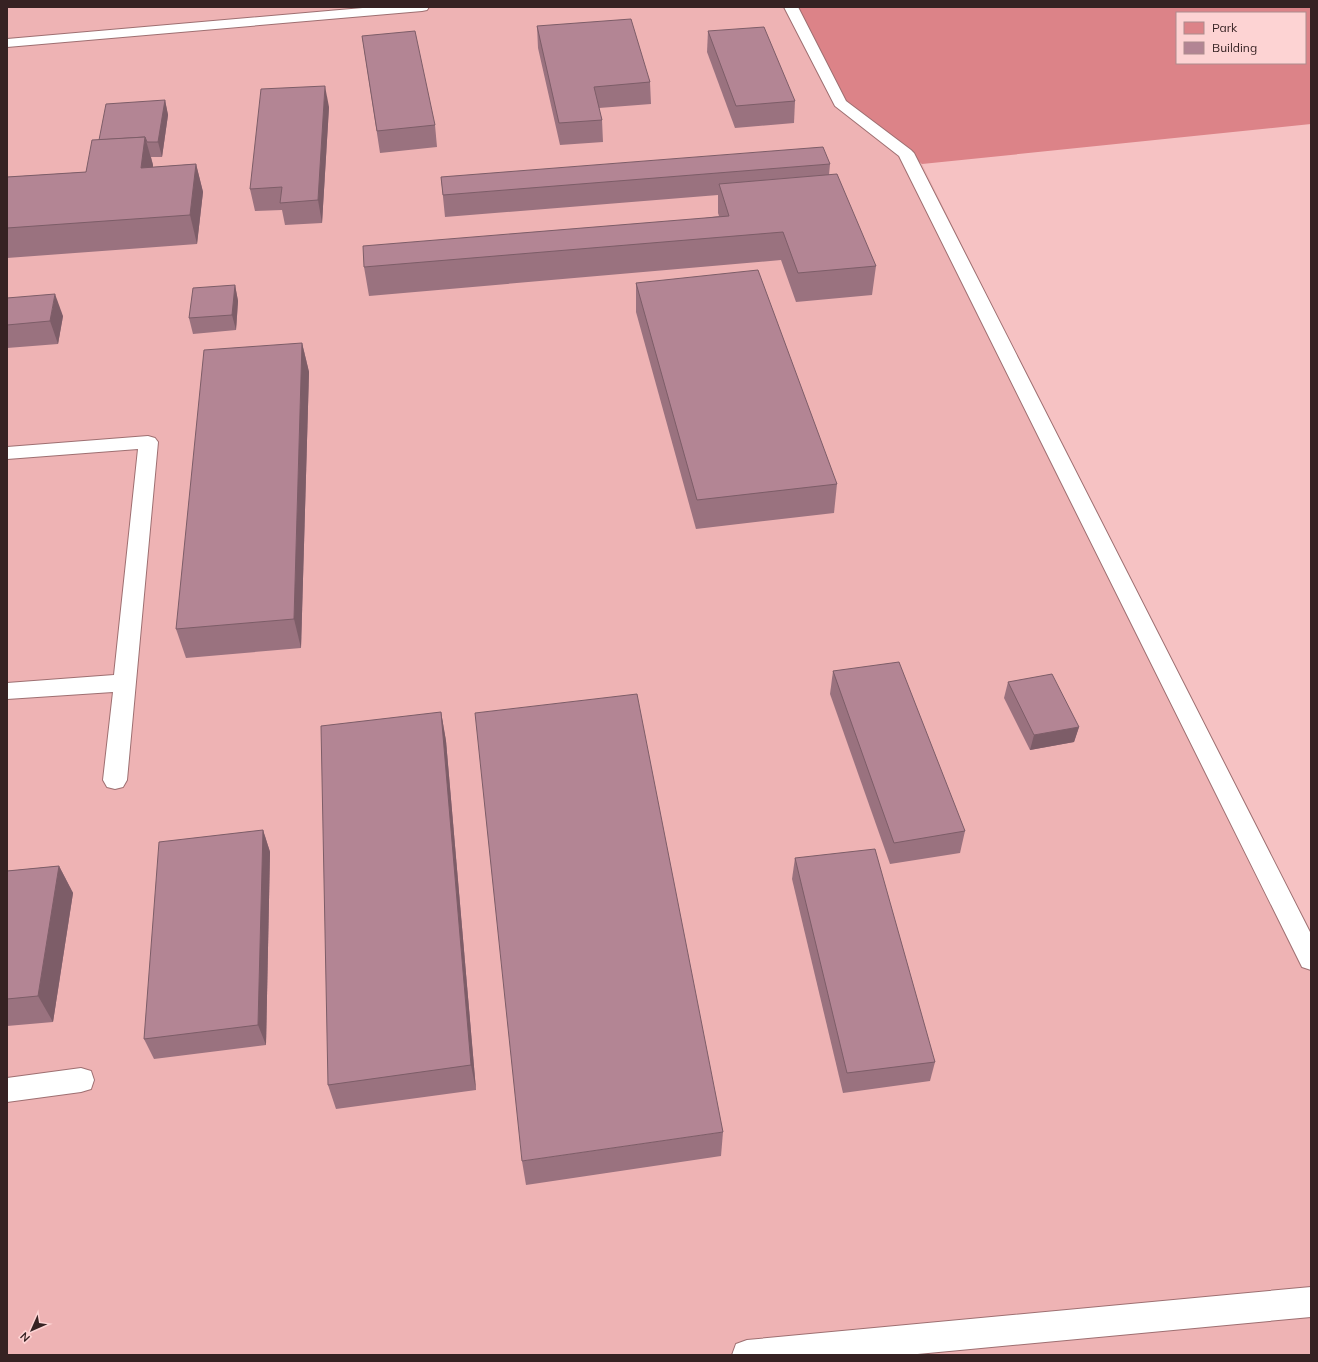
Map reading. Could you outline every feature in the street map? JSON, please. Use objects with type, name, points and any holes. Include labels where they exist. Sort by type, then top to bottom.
[{"type":"lane","points":[[7,43],[422,7]]},
{"type":"lane","points":[[791,7],[840,103],[906,153],[1311,958]]},
{"type":"lane","points":[[7,453],[148,442],[115,780]]},
{"type":"lane","points":[[7,691],[124,683]]},
{"type":"lane","points":[[7,1090],[81,1080]]},
{"type":"lane","points":[[747,1355],[1311,1302]]},
{"type":"shaded area","points":[[7,7],[792,7],[840,103],[922,164],[1311,953],[1311,1355],[7,1355]]},
{"type":"green space","points":[[792,7],[1311,7],[1311,124],[922,164],[840,103]]},
{"type":"building","points":[[631,19],[650,82],[594,87],[602,120],[559,123],[537,26]]},
{"type":"building","points":[[764,27],[795,101],[736,106],[708,31]]},
{"type":"building","points":[[415,31],[435,125],[377,131],[362,36]]},
{"type":"building","points":[[325,86],[318,200],[280,203],[282,187],[250,189],[261,89]]},
{"type":"building","points":[[165,100],[158,142],[147,142],[145,137],[99,140],[106,104]]},
{"type":"building","points":[[145,137],[141,168],[196,164],[190,215],[7,228],[7,177],[86,172],[92,140]]},
{"type":"building","points":[[823,147],[830,164],[443,195],[441,177]]},
{"type":"building","points":[[837,174],[876,266],[798,273],[783,232],[364,267],[363,246],[729,216],[719,184]]},
{"type":"building","points":[[758,270],[837,484],[697,500],[636,283]]},
{"type":"building","points":[[235,285],[232,315],[189,318],[193,288]]},
{"type":"building","points":[[55,294],[50,321],[7,325],[7,298]]},
{"type":"building","points":[[302,343],[294,619],[176,629],[204,350]]},
{"type":"building","points":[[899,662],[965,831],[894,843],[833,671]]},
{"type":"building","points":[[1052,674],[1079,727],[1034,735],[1008,682]]},
{"type":"building","points":[[637,694],[723,1132],[522,1161],[475,713]]},
{"type":"building","points":[[441,712],[471,1065],[328,1085],[321,726]]},
{"type":"building","points":[[263,830],[258,1025],[144,1039],[159,842]]},
{"type":"building","points":[[875,849],[935,1062],[847,1073],[795,858]]},
{"type":"building","points":[[59,866],[38,996],[7,999],[7,871]]}]
